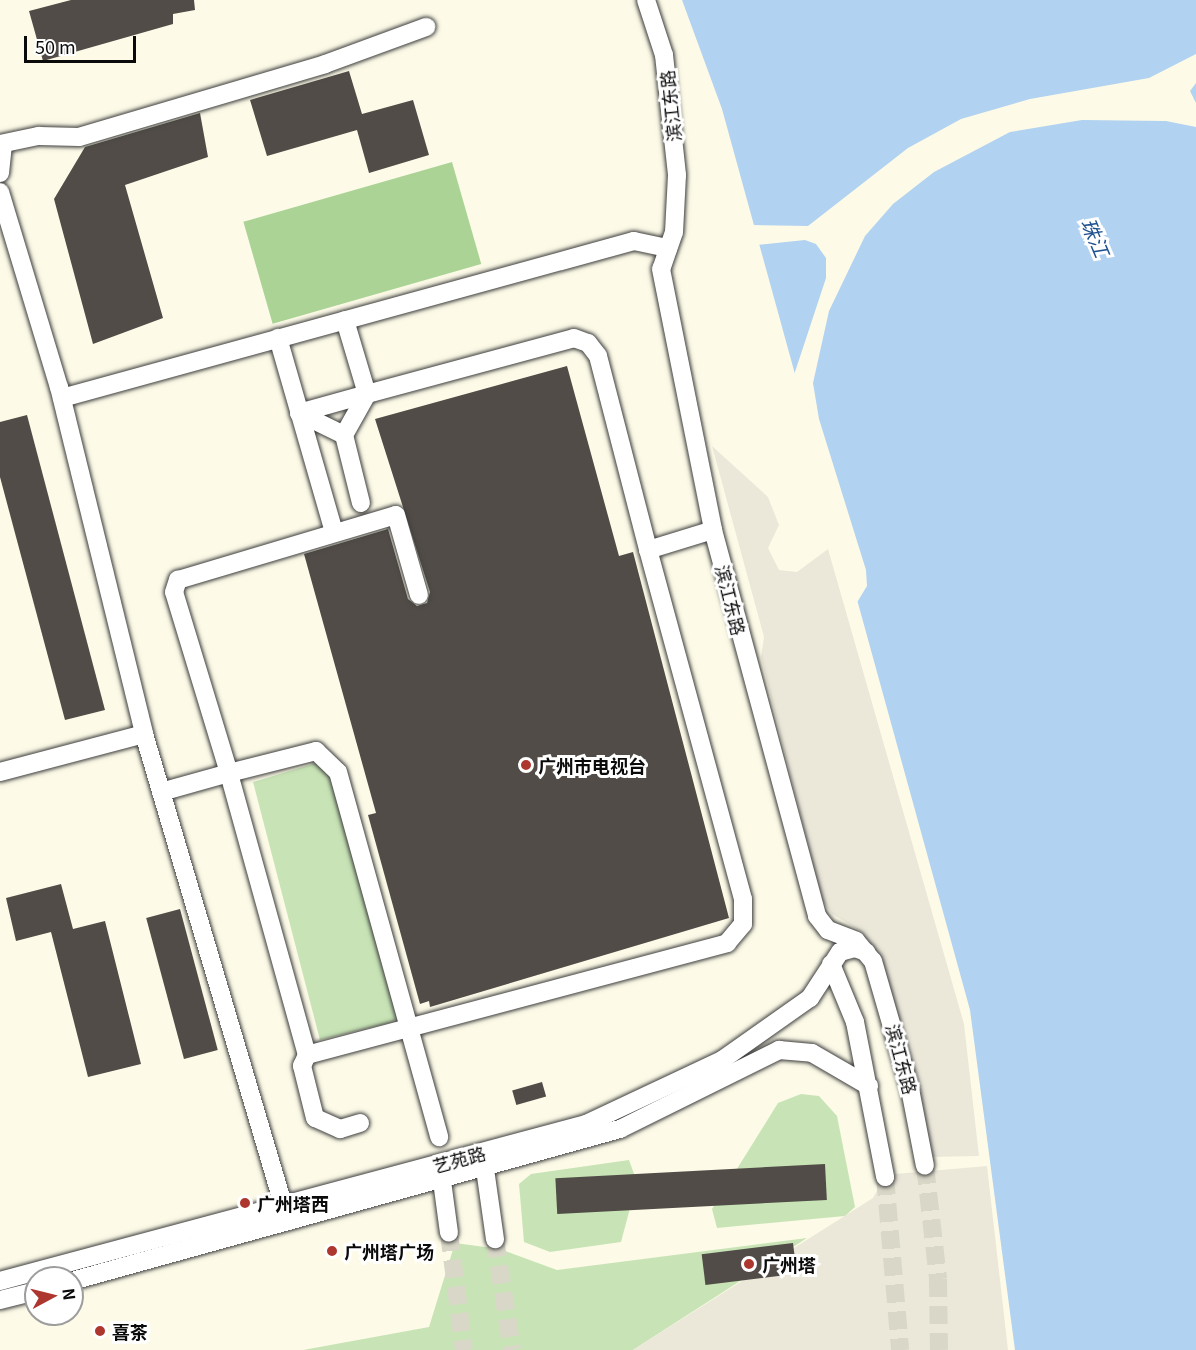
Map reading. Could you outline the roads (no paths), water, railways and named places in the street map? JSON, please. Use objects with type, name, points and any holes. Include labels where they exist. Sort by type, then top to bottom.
[{"type":"street","name":"滨江东路","points":[[646,0],[664,55],[677,176],[668,248],[661,269],[713,530],[817,916],[828,930],[867,953],[898,1044],[925,1166]]},
{"type":"street","points":[[0,173],[1,145],[39,136],[79,137],[326,64],[426,27]]},
{"type":"street","points":[[0,192],[62,398],[144,734],[285,1214]]},
{"type":"street","points":[[62,398],[634,241],[668,248]]},
{"type":"street","points":[[345,320],[367,394],[344,435],[361,503]]},
{"type":"street","points":[[278,338],[334,532]]},
{"type":"street","points":[[299,413],[574,338],[588,343],[598,356],[743,899],[743,924],[727,943],[307,1055]]},
{"type":"street","points":[[299,413],[344,435]]},
{"type":"street","points":[[360,1123],[340,1129],[315,1118],[302,1066],[307,1055],[229,773],[174,592],[178,580],[396,515],[419,595]]},
{"type":"street","points":[[648,550],[713,530]]},
{"type":"street","points":[[0,772],[144,734]]},
{"type":"street","points":[[161,792],[316,751],[331,760],[411,1029],[439,1137]]},
{"type":"street","points":[[867,953],[846,949],[831,964],[855,1022],[885,1177]]},
{"type":"street","name":"艺苑路","points":[[84,1277],[458,1160],[586,1124],[690,1078],[795,1010],[822,985],[831,964]]},
{"type":"street","name":"艺苑路","points":[[0,1281],[285,1214],[442,1181],[485,1169],[655,1116],[754,1059],[779,1050],[812,1053],[869,1086]]},
{"type":"street","points":[[449,1233],[442,1181],[458,1160],[485,1169],[495,1239]]},
{"type":"street","points":[[0,1300],[24,1294]]},
{"type":"water","name":"珠江","points":[[682,0],[1196,0],[1196,1350],[1015,1350],[970,1010],[722,109]]},
{"type":"tunnel","points":[[925,1166],[938,1279],[939,1350]]},
{"type":"tunnel","points":[[885,1177],[900,1350]]},
{"type":"tunnel","points":[[449,1233],[464,1350]]},
{"type":"tunnel","points":[[495,1239],[512,1350]]},
{"type":"place","name":"广州市电视台","points":[[526,765]]},
{"type":"place","name":"广州塔西","points":[[245,1203]]},
{"type":"place","name":"广州塔广场","points":[[332,1251]]},
{"type":"place","name":"广州塔","points":[[749,1264]]},
{"type":"place","name":"喜茶","points":[[100,1331]]}]
